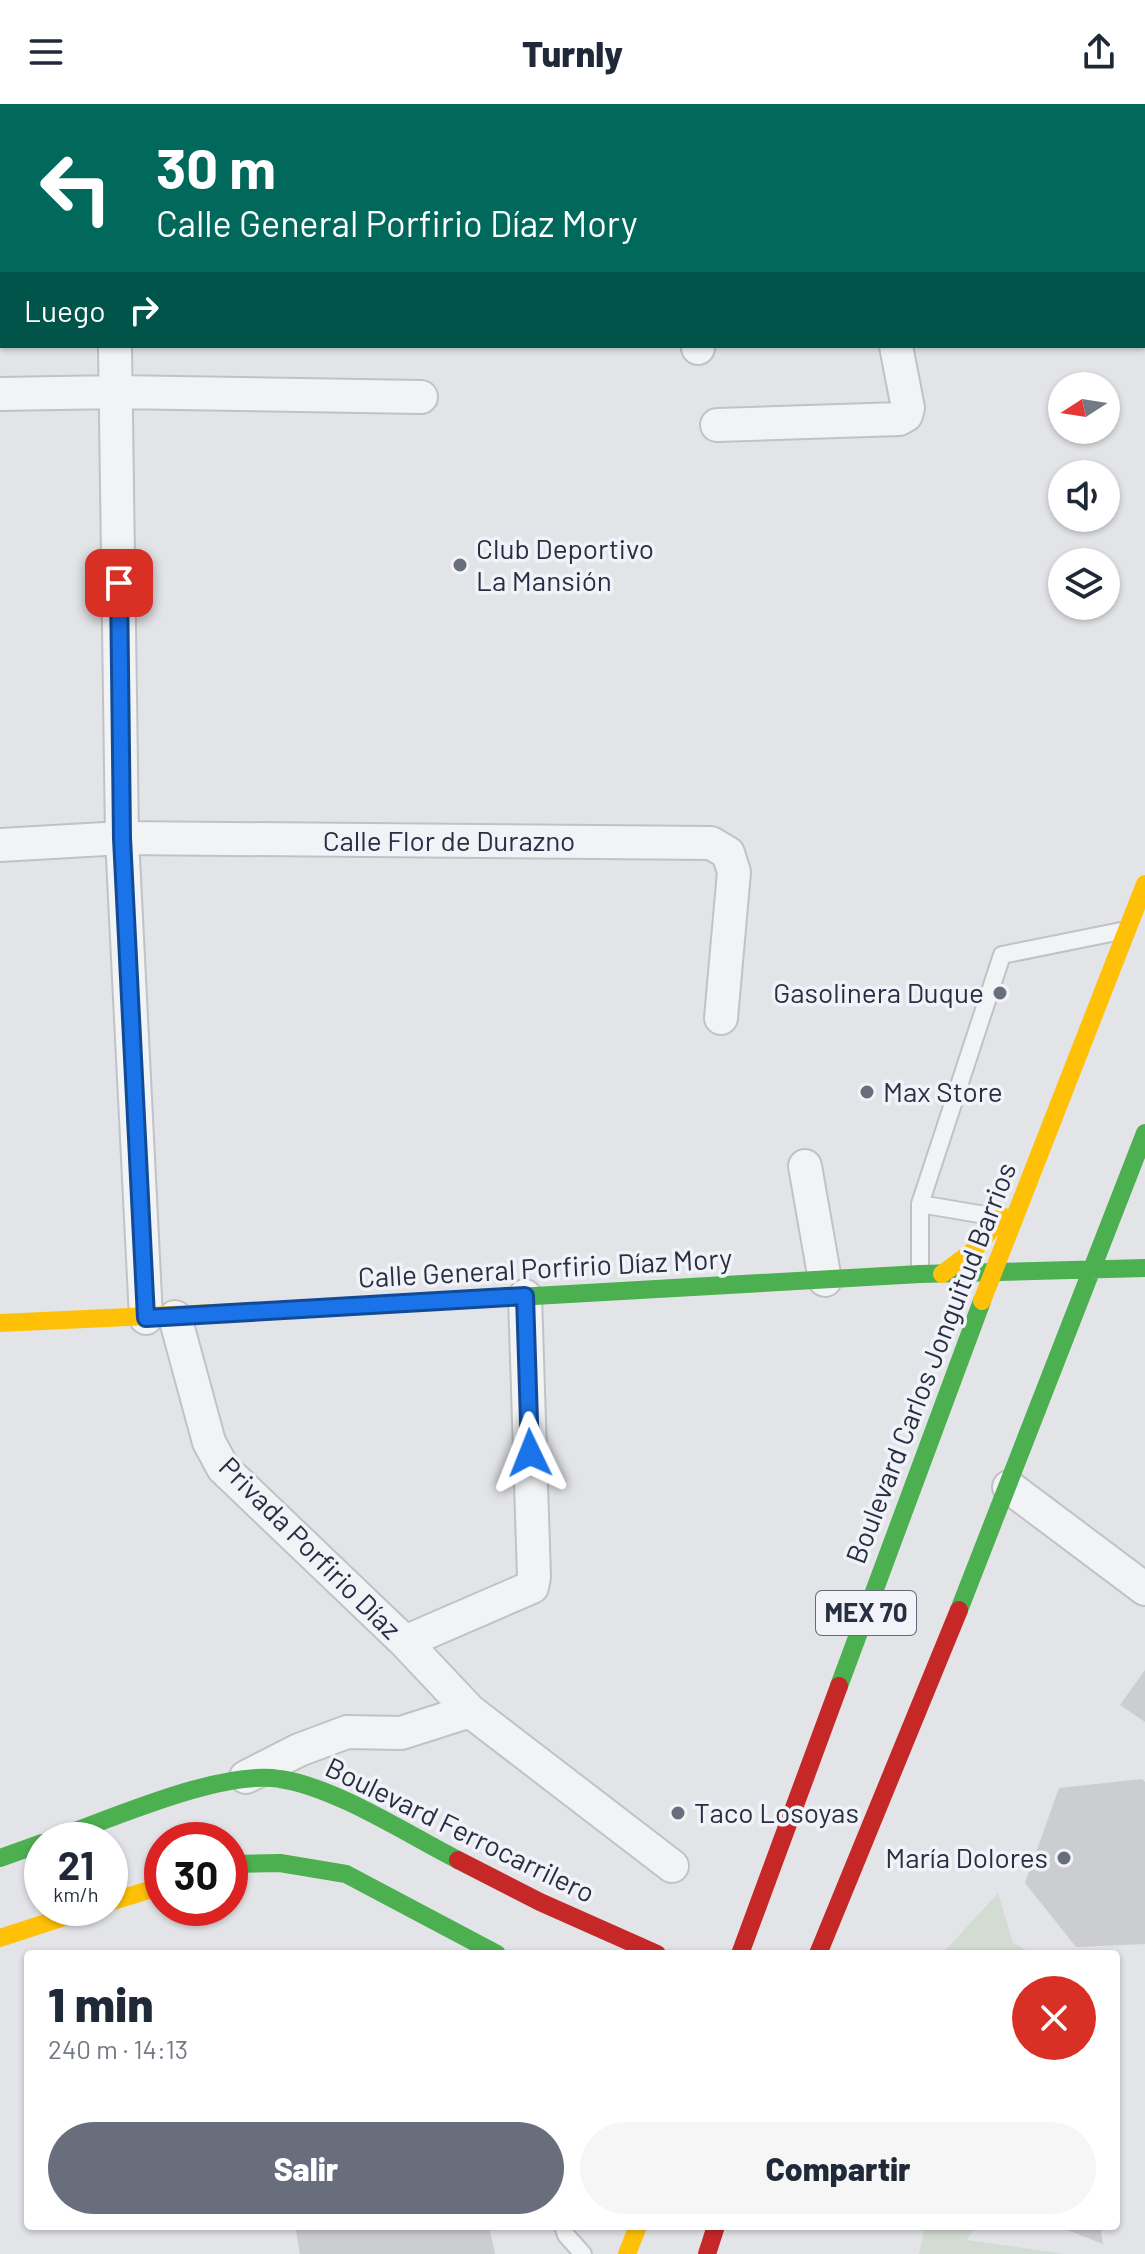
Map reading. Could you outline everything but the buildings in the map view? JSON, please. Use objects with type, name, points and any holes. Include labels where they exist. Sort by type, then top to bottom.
[{"type":"street","name":"Privada Porfirio Díaz","points":[[115,348],[122,838],[161,1318],[209,1442],[223,1468],[405,1642],[470,1711],[672,1866]]},
{"type":"street","points":[[717,425],[899,419],[908,408],[896,348]]},
{"type":"street","points":[[0,394],[116,392],[421,397]]},
{"type":"street","name":"Calle Flor de Durazno","points":[[0,845],[122,838],[711,843],[728,853],[734,872],[721,1018]]},
{"type":"street","name":"Boulevard Carlos Jonguitud Barrios","points":[[741,1950],[992,1273],[1035,1172],[1145,884]]},
{"type":"street","name":"MEX 70","points":[[820,1950],[1009,1487],[1145,1133]]},
{"type":"street","points":[[805,1166],[825,1280]]},
{"type":"street","points":[[942,1274],[973,1251],[1035,1172]]},
{"type":"street","name":"Calle General Porfirio Díaz Mory","points":[[0,1323],[161,1318],[920,1274],[1145,1268]]},
{"type":"street","points":[[405,1642],[532,1587],[525,1296]]},
{"type":"street","points":[[1009,1487],[1145,1589]]},
{"type":"street","points":[[240,1780],[299,1750],[347,1732],[401,1733],[470,1711]]},
{"type":"street","name":"Boulevard Ferrocarrilero","points":[[104,1822],[203,1788],[240,1780],[278,1778],[316,1788],[540,1902],[648,1950]]},
{"type":"street","points":[[0,1858],[24,1849]]},
{"type":"street","points":[[248,1864],[280,1863],[346,1874],[474,1948]]},
{"type":"street","points":[[0,1938],[37,1926]]},
{"type":"street","points":[[627,2254],[636,2230]]},
{"type":"street","points":[[707,2254],[715,2230]]},
{"type":"lane","points":[[920,1274],[920,1204],[1002,955],[1126,930]]},
{"type":"lane","points":[[920,1204],[1000,1218]]},
{"type":"lane","points":[[564,2230],[583,2254]]},
{"type":"shaded area","points":[[998,1893],[1013,1943],[1026,1950],[946,1950]]},
{"type":"shaded area","points":[[924,2230],[973,2230],[967,2240],[1064,2254],[919,2254]]},
{"type":"traffic: fast","points":[[959,1610],[1145,1133]]},
{"type":"traffic: fast","points":[[322,1308],[920,1274],[1145,1268]]},
{"type":"traffic: fast","points":[[839,1686],[982,1301]]},
{"type":"traffic: fast","points":[[99,1822],[197,1789],[256,1778],[280,1779],[347,1801],[458,1860]]},
{"type":"traffic: fast","points":[[0,1858],[24,1849]]},
{"type":"traffic: fast","points":[[248,1864],[280,1863],[346,1874],[489,1950]]},
{"type":"traffic: slow","points":[[982,1301],[1145,884]]},
{"type":"traffic: slow","points":[[942,1274],[973,1251],[1002,1216]]},
{"type":"traffic: slow","points":[[0,1323],[322,1308]]},
{"type":"traffic: slow","points":[[128,1896],[144,1892]]},
{"type":"traffic: slow","points":[[0,1938],[37,1926]]},
{"type":"traffic: slow","points":[[627,2254],[636,2230]]},
{"type":"traffic: jam","points":[[820,1950],[959,1610]]},
{"type":"traffic: jam","points":[[741,1950],[839,1686]]},
{"type":"traffic: jam","points":[[458,1860],[540,1902],[648,1950]]},
{"type":"traffic: jam","points":[[707,2254],[715,2230]]},
{"type":"place","name":"Club Deportivo La Mansión","points":[[460,565]]},
{"type":"place","name":"Gasolinera Duque","points":[[1000,993]]},
{"type":"place","name":"Max Store","points":[[867,1092]]},
{"type":"place","name":"Taco Losoyas","points":[[678,1813]]},
{"type":"place","name":"María Dolores","points":[[1064,1858]]},
{"type":"route","points":[[119,583],[122,838],[146,1318],[525,1296],[530,1453]]}]
